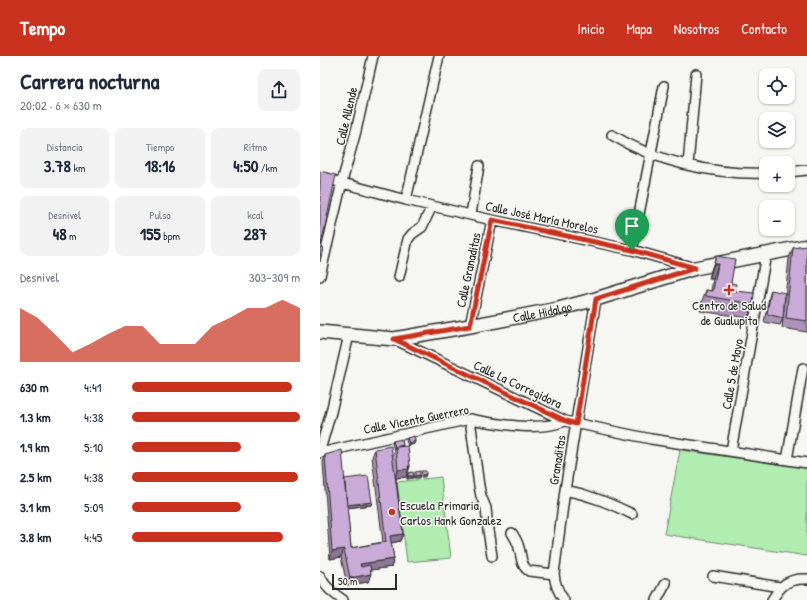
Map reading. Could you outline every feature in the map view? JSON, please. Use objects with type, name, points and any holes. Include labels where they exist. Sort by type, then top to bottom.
[{"type":"main road","name":"Calle Hidalgo","points":[[320,332],[394,339],[470,326],[558,309],[596,299],[695,268],[807,246]]},
{"type":"street","name":"Calle Allende","points":[[320,276],[373,56]]},
{"type":"street","points":[[406,200],[439,56]]},
{"type":"street","points":[[688,165],[696,74]]},
{"type":"street","points":[[632,250],[664,86]]},
{"type":"street","points":[[612,135],[629,146],[688,165],[729,172],[759,174]]},
{"type":"street","points":[[471,214],[479,166]]},
{"type":"street","points":[[795,171],[807,170]]},
{"type":"street","name":"Calle José María Morelos","points":[[320,177],[406,200],[632,250],[695,268]]},
{"type":"street","points":[[399,277],[408,238],[422,226],[432,206]]},
{"type":"street","name":"Calle Granaditas","points":[[470,326],[492,220]]},
{"type":"street","name":"Calle 5 de Mayo","points":[[731,452],[766,254]]},
{"type":"street","name":"Granaditas","points":[[564,600],[558,592],[554,574],[565,490],[596,299]]},
{"type":"street","points":[[320,452],[349,335]]},
{"type":"street","name":"Calle La Corregidora","points":[[394,339],[566,421],[651,439],[807,463]]},
{"type":"street","points":[[788,460],[803,368]]},
{"type":"street","points":[[470,419],[479,486],[486,508],[492,556]]},
{"type":"street","name":"Calle Vicente Guerrero","points":[[320,452],[470,419],[492,423],[539,427],[566,421]]},
{"type":"street","points":[[565,490],[585,494],[603,500],[632,514]]},
{"type":"street","points":[[512,533],[519,547],[521,560],[526,569],[529,571],[554,574]]},
{"type":"street","points":[[320,576],[323,583],[343,600]]},
{"type":"street","points":[[713,576],[780,586],[789,582],[804,579]]},
{"type":"street","points":[[657,600],[666,583]]},
{"type":"street","points":[[772,600],[780,586]]},
{"type":"green space","points":[[680,450],[807,468],[807,556],[664,534]]},
{"type":"green space","points":[[441,477],[451,558],[407,562],[397,482]]},
{"type":"building","points":[[320,171],[336,175],[321,245],[320,245]]},
{"type":"building","points":[[807,246],[807,321],[786,318],[793,248]]},
{"type":"building","points":[[320,247],[323,248],[320,262]]},
{"type":"building","points":[[716,256],[735,259],[731,283],[736,284],[735,291],[754,293],[753,304],[706,296],[706,290],[713,291],[718,264],[714,264]]},
{"type":"building","points":[[771,290],[785,293],[783,318],[767,314]]},
{"type":"building","points":[[414,436],[415,441],[409,443],[407,438]]},
{"type":"building","points":[[402,439],[403,445],[395,447],[393,441]]},
{"type":"building","points":[[391,446],[403,534],[390,536],[394,559],[360,564],[361,567],[370,565],[371,574],[350,578],[344,549],[332,551],[325,455],[342,450],[351,548],[386,542],[375,449]]},
{"type":"building","points":[[408,446],[409,469],[398,470],[396,447]]},
{"type":"building","points":[[420,471],[420,475],[415,476],[415,472]]},
{"type":"building","points":[[421,471],[426,471],[426,474],[422,475]]},
{"type":"building","points":[[413,472],[414,476],[408,476],[408,473]]},
{"type":"building","points":[[368,476],[372,502],[347,505],[344,479]]},
{"type":"place","name":"Centro de Salud de Gualupita","points":[[729,290]]},
{"type":"place","name":"Escuela Primaria Carlos Hank Gonzalez","points":[[392,512]]},
{"type":"route","points":[[492,220],[632,250],[695,268],[596,299],[576,424],[566,421],[394,339],[470,326],[492,220]]}]
